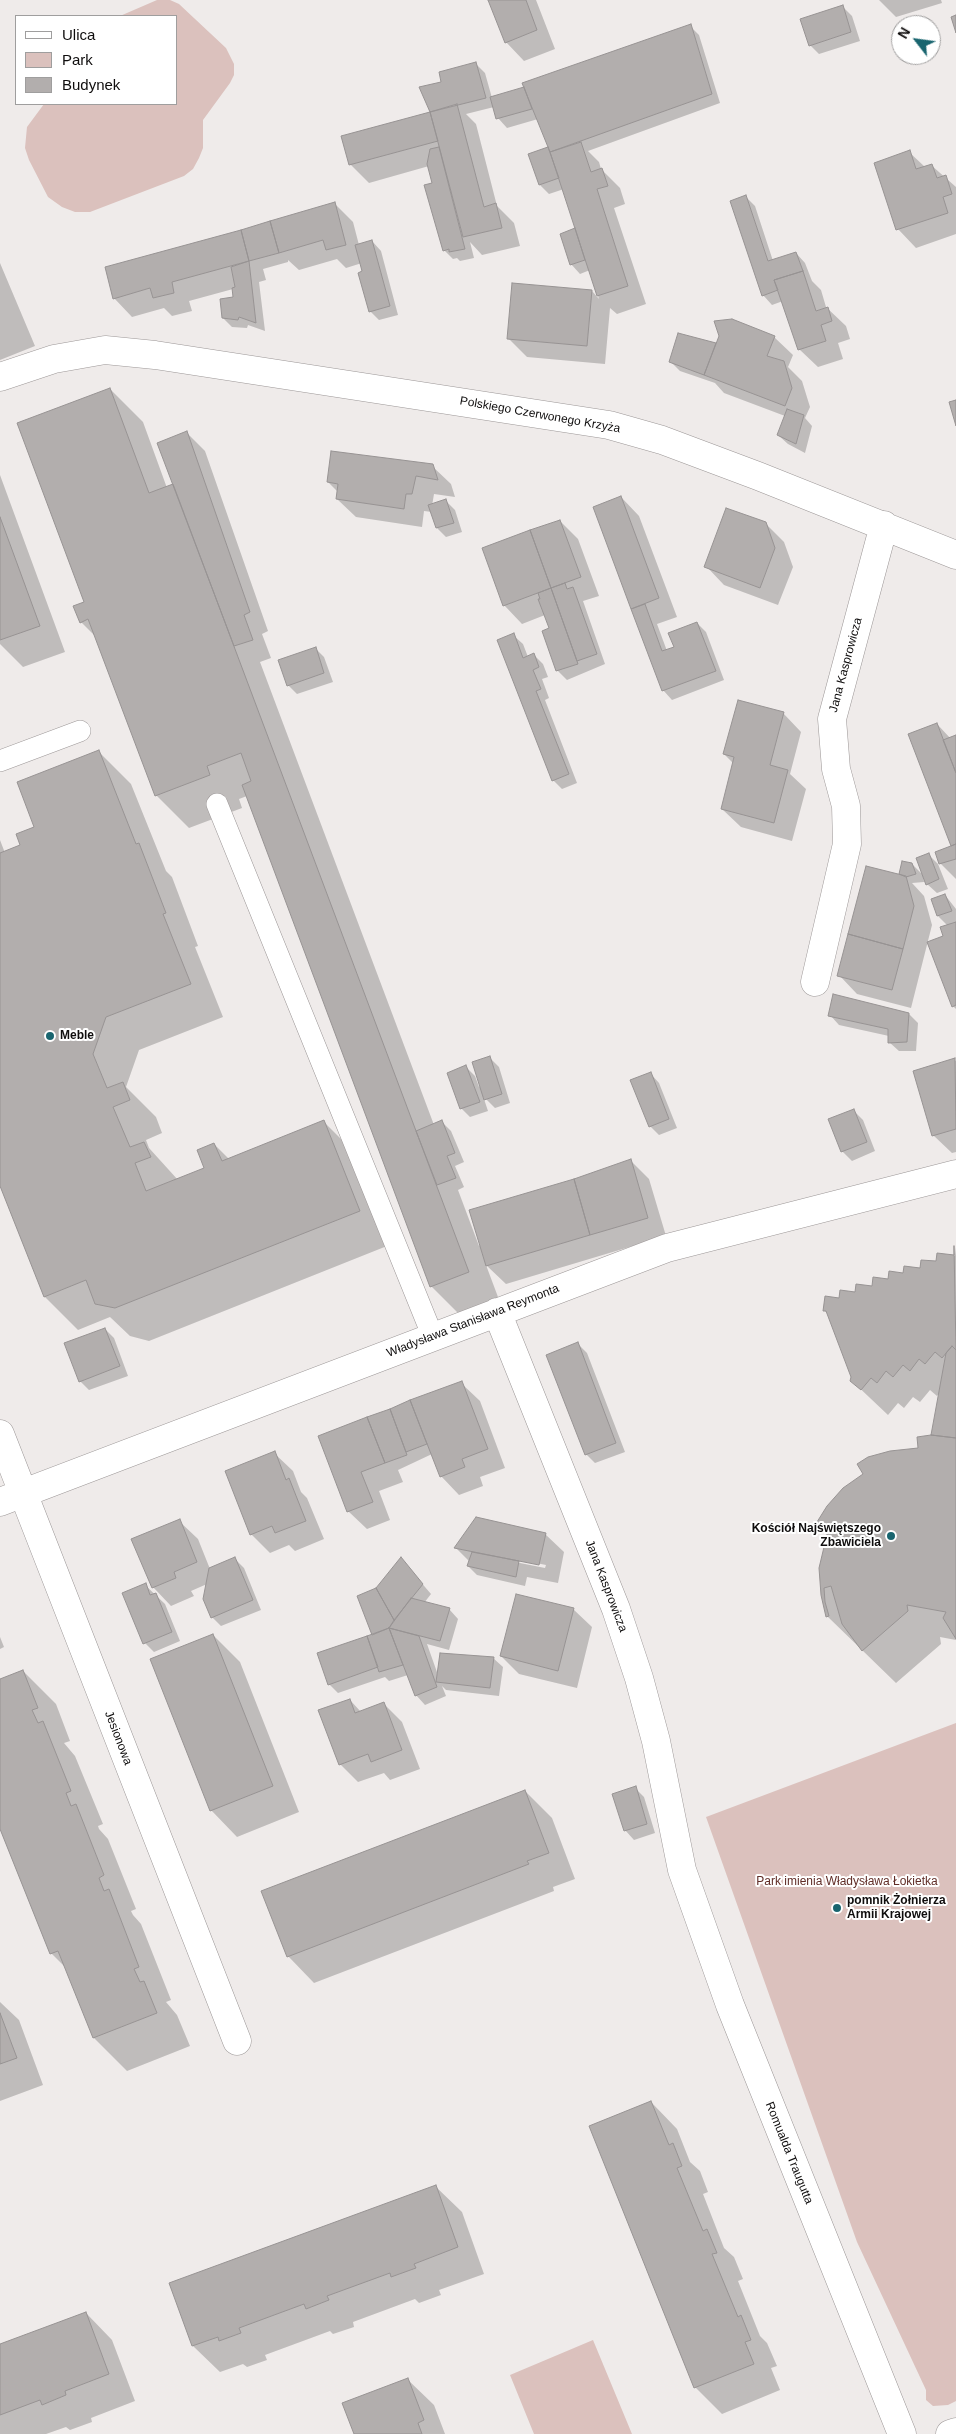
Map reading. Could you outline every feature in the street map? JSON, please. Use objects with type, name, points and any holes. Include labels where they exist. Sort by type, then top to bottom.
[{"type":"street","name":"Polskiego Czerwonego Krzyża","points":[[0,377],[54,358],[105,350],[155,355],[609,425],[662,440],[884,525],[956,555]]},
{"type":"street","name":"Jana Kasprowicza","points":[[815,982],[848,844],[846,806],[836,769],[832,719],[884,525]]},
{"type":"street","name":"Władysława Stanisława Reymonta","points":[[12,1498],[667,1248],[956,1174]]},
{"type":"street","name":"Jana Kasprowicza","points":[[497,1312],[616,1609],[639,1678],[656,1741],[682,1870]]},
{"type":"street","name":"Jesionowa","points":[[0,1434],[12,1498],[237,2041]]},
{"type":"street","name":"Romualda Traugutta","points":[[682,1870],[740,2031],[902,2434]]},
{"type":"street","points":[[950,2434],[956,2432]]},
{"type":"lane","points":[[0,761],[80,731]]},
{"type":"lane","points":[[218,804],[433,1337]]},
{"type":"green space","points":[[157,0],[170,0],[179,4],[226,48],[234,64],[234,75],[203,120],[203,148],[193,169],[184,176],[90,212],[75,212],[62,207],[48,197],[25,148],[27,127],[43,105],[178,105],[178,15],[122,15]]},
{"type":"green space","name":"Park imienia Władysława Łokietka","points":[[956,1723],[956,2401],[948,2405],[933,2406],[926,2400],[926,2390],[857,2242],[706,1817]]},
{"type":"green space","points":[[593,2340],[632,2434],[534,2434],[510,2375]]},
{"type":"building","points":[[488,0],[526,0],[537,30],[505,43]]},
{"type":"building","points":[[843,5],[851,32],[809,46],[800,19]]},
{"type":"building","points":[[956,15],[956,33],[951,17]]},
{"type":"building","points":[[691,24],[712,94],[550,152],[522,83]]},
{"type":"building","points":[[476,62],[486,98],[430,112],[419,87],[441,82],[439,72]]},
{"type":"building","points":[[524,87],[532,109],[496,119],[490,97]]},
{"type":"building","points":[[457,104],[484,207],[496,203],[502,228],[463,237],[430,112]]},
{"type":"building","points":[[430,112],[438,141],[349,165],[341,136]]},
{"type":"building","points":[[581,142],[591,172],[602,168],[608,186],[597,189],[628,286],[597,296],[550,152]]},
{"type":"building","points":[[439,147],[465,249],[449,252],[449,249],[443,251],[424,185],[432,183],[427,164],[430,149]]},
{"type":"building","points":[[548,147],[559,178],[539,185],[528,154]]},
{"type":"building","points":[[910,150],[916,169],[932,164],[937,178],[946,175],[952,194],[943,197],[948,213],[896,230],[874,163]]},
{"type":"building","points":[[746,195],[768,261],[796,252],[803,271],[774,280],[778,290],[762,296],[730,201]]},
{"type":"building","points":[[335,202],[346,245],[326,250],[323,240],[279,253],[270,221]]},
{"type":"building","points":[[270,221],[279,253],[249,261],[241,230]]},
{"type":"building","points":[[575,228],[585,260],[570,265],[560,234]]},
{"type":"building","points":[[241,230],[249,261],[172,282],[174,293],[153,298],[150,288],[113,299],[105,267]]},
{"type":"building","points":[[372,240],[390,306],[369,312],[358,273],[362,271],[355,245]]},
{"type":"building","points":[[249,261],[256,323],[239,317],[238,320],[222,318],[220,299],[233,297],[232,288],[235,287],[231,267]]},
{"type":"building","points":[[803,271],[816,311],[828,307],[832,321],[821,325],[826,341],[798,350],[774,280]]},
{"type":"building","points":[[512,283],[592,290],[587,346],[507,339]]},
{"type":"building","points":[[732,319],[775,336],[767,356],[784,361],[792,388],[785,406],[704,375],[719,336],[714,321]]},
{"type":"building","points":[[678,333],[716,343],[704,375],[669,362]]},
{"type":"building","points":[[110,388],[149,493],[173,484],[469,1272],[430,1287],[242,785],[251,781],[241,753],[207,766],[210,775],[155,796],[88,619],[80,623],[73,606],[84,602],[17,423]]},
{"type":"building","points":[[956,400],[956,426],[949,402]]},
{"type":"building","points":[[787,409],[804,415],[796,444],[777,435]]},
{"type":"building","points":[[187,431],[250,612],[244,615],[253,640],[234,646],[157,443]]},
{"type":"building","points":[[331,451],[433,464],[438,480],[416,476],[412,494],[406,494],[404,509],[336,499],[338,484],[327,482]]},
{"type":"building","points":[[621,496],[659,598],[631,609],[593,507]]},
{"type":"building","points":[[446,499],[454,523],[436,528],[428,505]]},
{"type":"building","points":[[726,508],[766,522],[775,548],[760,588],[704,567]]},
{"type":"building","points":[[0,517],[40,626],[0,640]]},
{"type":"building","points":[[560,520],[581,577],[551,588],[530,530]]},
{"type":"building","points":[[530,530],[551,588],[503,606],[482,548]]},
{"type":"building","points":[[565,583],[567,589],[573,587],[597,654],[577,661],[551,588]]},
{"type":"building","points":[[551,588],[578,664],[556,671],[542,631],[549,628],[538,599],[540,599],[538,593]]},
{"type":"building","points":[[645,604],[662,651],[674,647],[668,633],[697,622],[716,671],[662,691],[631,609]]},
{"type":"building","points":[[514,633],[523,658],[534,653],[539,667],[533,670],[541,689],[536,691],[569,774],[552,781],[497,640]]},
{"type":"building","points":[[316,647],[324,673],[287,686],[278,660]]},
{"type":"building","points":[[738,700],[784,712],[770,765],[788,770],[774,823],[721,809],[734,757],[723,754]]},
{"type":"building","points":[[937,723],[956,773],[956,844],[951,846],[908,734]]},
{"type":"building","points":[[956,735],[956,773],[943,740]]},
{"type":"building","name":"Meble","points":[[99,750],[136,844],[139,843],[166,913],[163,914],[191,984],[106,1017],[93,1054],[107,1088],[123,1082],[130,1100],[113,1107],[130,1147],[144,1142],[151,1157],[135,1163],[146,1191],[204,1168],[197,1150],[214,1143],[222,1161],[324,1120],[360,1211],[115,1308],[95,1304],[86,1280],[44,1297],[0,1186],[0,853],[20,845],[16,834],[34,827],[17,782]]},
{"type":"building","points":[[956,844],[956,859],[939,864],[935,852]]},
{"type":"building","points":[[929,853],[939,879],[926,885],[916,858]]},
{"type":"building","points":[[902,861],[912,863],[916,874],[906,877],[899,874]]},
{"type":"building","points":[[866,866],[906,876],[914,906],[903,949],[848,934]]},
{"type":"building","points":[[945,894],[952,911],[937,916],[931,899]]},
{"type":"building","points":[[956,922],[956,1005],[952,1007],[927,942],[943,936],[940,927]]},
{"type":"building","points":[[848,934],[903,949],[892,990],[837,976]]},
{"type":"building","points":[[833,994],[909,1013],[907,1042],[888,1043],[888,1029],[828,1016]]},
{"type":"building","points":[[490,1056],[502,1094],[484,1100],[472,1062]]},
{"type":"building","points":[[955,1058],[956,1129],[932,1136],[913,1071]]},
{"type":"building","points":[[466,1065],[480,1102],[460,1109],[447,1073]]},
{"type":"building","points":[[651,1072],[669,1119],[649,1127],[630,1080]]},
{"type":"building","points":[[854,1109],[867,1142],[841,1152],[828,1119]]},
{"type":"building","points":[[442,1120],[455,1153],[447,1156],[456,1178],[437,1185],[416,1131]]},
{"type":"building","points":[[631,1159],[648,1218],[590,1235],[574,1179]]},
{"type":"building","points":[[574,1179],[590,1235],[486,1266],[469,1210]]},
{"type":"building","points":[[954,1246],[956,1350],[952,1346],[942,1358],[935,1352],[925,1364],[919,1359],[910,1371],[903,1365],[893,1377],[886,1371],[877,1383],[871,1378],[861,1390],[850,1381],[851,1377],[826,1311],[823,1311],[825,1296],[839,1298],[840,1290],[855,1292],[856,1284],[872,1286],[873,1277],[888,1279],[889,1271],[903,1273],[904,1266],[920,1268],[921,1260],[936,1261],[937,1253],[954,1255]]},
{"type":"building","points":[[105,1328],[120,1366],[79,1382],[64,1343]]},
{"type":"building","points":[[578,1342],[616,1443],[585,1455],[546,1355]]},
{"type":"building","points":[[952,1346],[956,1350],[956,1438],[931,1435],[946,1353]]},
{"type":"building","points":[[462,1381],[488,1449],[462,1459],[465,1467],[440,1477],[410,1400]]},
{"type":"building","points":[[410,1400],[427,1444],[406,1452],[390,1409]]},
{"type":"building","points":[[390,1409],[407,1455],[385,1463],[367,1417]]},
{"type":"building","points":[[367,1417],[385,1463],[361,1472],[373,1502],[347,1512],[318,1436]]},
{"type":"building","name":"Kościół Najświętszego Zbawiciela","points":[[931,1435],[956,1438],[956,1639],[943,1618],[946,1612],[907,1605],[908,1611],[862,1651],[842,1624],[831,1586],[824,1588],[829,1616],[826,1617],[821,1595],[819,1568],[829,1526],[817,1522],[827,1506],[843,1488],[863,1474],[857,1464],[868,1457],[890,1451],[918,1448],[917,1437]]},
{"type":"building","points":[[275,1451],[286,1480],[289,1478],[306,1521],[275,1533],[272,1526],[250,1535],[225,1471]]},
{"type":"building","points":[[476,1517],[546,1533],[539,1565],[454,1548]]},
{"type":"building","points":[[180,1519],[197,1562],[174,1572],[176,1578],[152,1588],[131,1539]]},
{"type":"building","points":[[472,1552],[519,1561],[516,1577],[467,1566]]},
{"type":"building","points":[[235,1557],[253,1600],[211,1618],[203,1599],[209,1568]]},
{"type":"building","points":[[401,1557],[423,1584],[394,1620],[376,1588]]},
{"type":"building","points":[[146,1583],[150,1595],[156,1593],[172,1632],[143,1644],[122,1593]]},
{"type":"building","points":[[376,1588],[394,1620],[389,1628],[372,1635],[357,1596]]},
{"type":"building","points":[[516,1594],[574,1608],[558,1671],[500,1656]]},
{"type":"building","points":[[411,1598],[450,1608],[440,1641],[389,1628]]},
{"type":"building","points":[[389,1628],[403,1665],[379,1672],[367,1636]]},
{"type":"building","points":[[389,1628],[419,1636],[437,1687],[415,1696]]},
{"type":"building","points":[[213,1634],[273,1786],[210,1811],[150,1659]]},
{"type":"building","points":[[367,1636],[378,1667],[328,1685],[317,1653]]},
{"type":"building","points":[[440,1653],[494,1657],[490,1688],[436,1682]]},
{"type":"building","points":[[23,1670],[38,1708],[32,1710],[38,1723],[43,1721],[71,1791],[66,1793],[71,1806],[76,1804],[104,1875],[99,1878],[104,1891],[109,1889],[139,1967],[134,1969],[140,1982],[144,1981],[157,2013],[93,2038],[58,1951],[50,1954],[0,1829],[0,1679]]},
{"type":"building","points":[[350,1699],[355,1713],[384,1702],[402,1750],[371,1762],[368,1754],[339,1765],[318,1710]]},
{"type":"building","points":[[636,1786],[647,1824],[624,1831],[612,1794]]},
{"type":"building","points":[[525,1790],[549,1853],[527,1861],[529,1864],[287,1957],[261,1891]]},
{"type":"building","points":[[0,2013],[17,2058],[0,2064]]},
{"type":"building","points":[[651,2101],[669,2145],[673,2143],[682,2166],[677,2168],[703,2231],[707,2229],[717,2253],[712,2254],[738,2317],[741,2315],[751,2340],[745,2342],[754,2364],[694,2388],[589,2126]]},
{"type":"building","points":[[436,2185],[458,2247],[414,2264],[416,2268],[391,2277],[390,2273],[327,2296],[329,2300],[306,2309],[304,2304],[239,2328],[241,2333],[219,2341],[218,2337],[192,2346],[169,2283]]},
{"type":"building","points":[[86,2312],[109,2374],[65,2391],[66,2395],[42,2405],[40,2400],[0,2415],[0,2344]]},
{"type":"building","points":[[408,2378],[424,2420],[418,2423],[422,2434],[354,2434],[342,2403]]},
{"type":"place","name":"Meble","points":[[50,1036]]},
{"type":"place","name":"Kościół Najświętszego Zbawiciela","points":[[891,1536]]},
{"type":"place","name":"pomnik Żołnierza Armii Krajowej","points":[[837,1908]]}]
